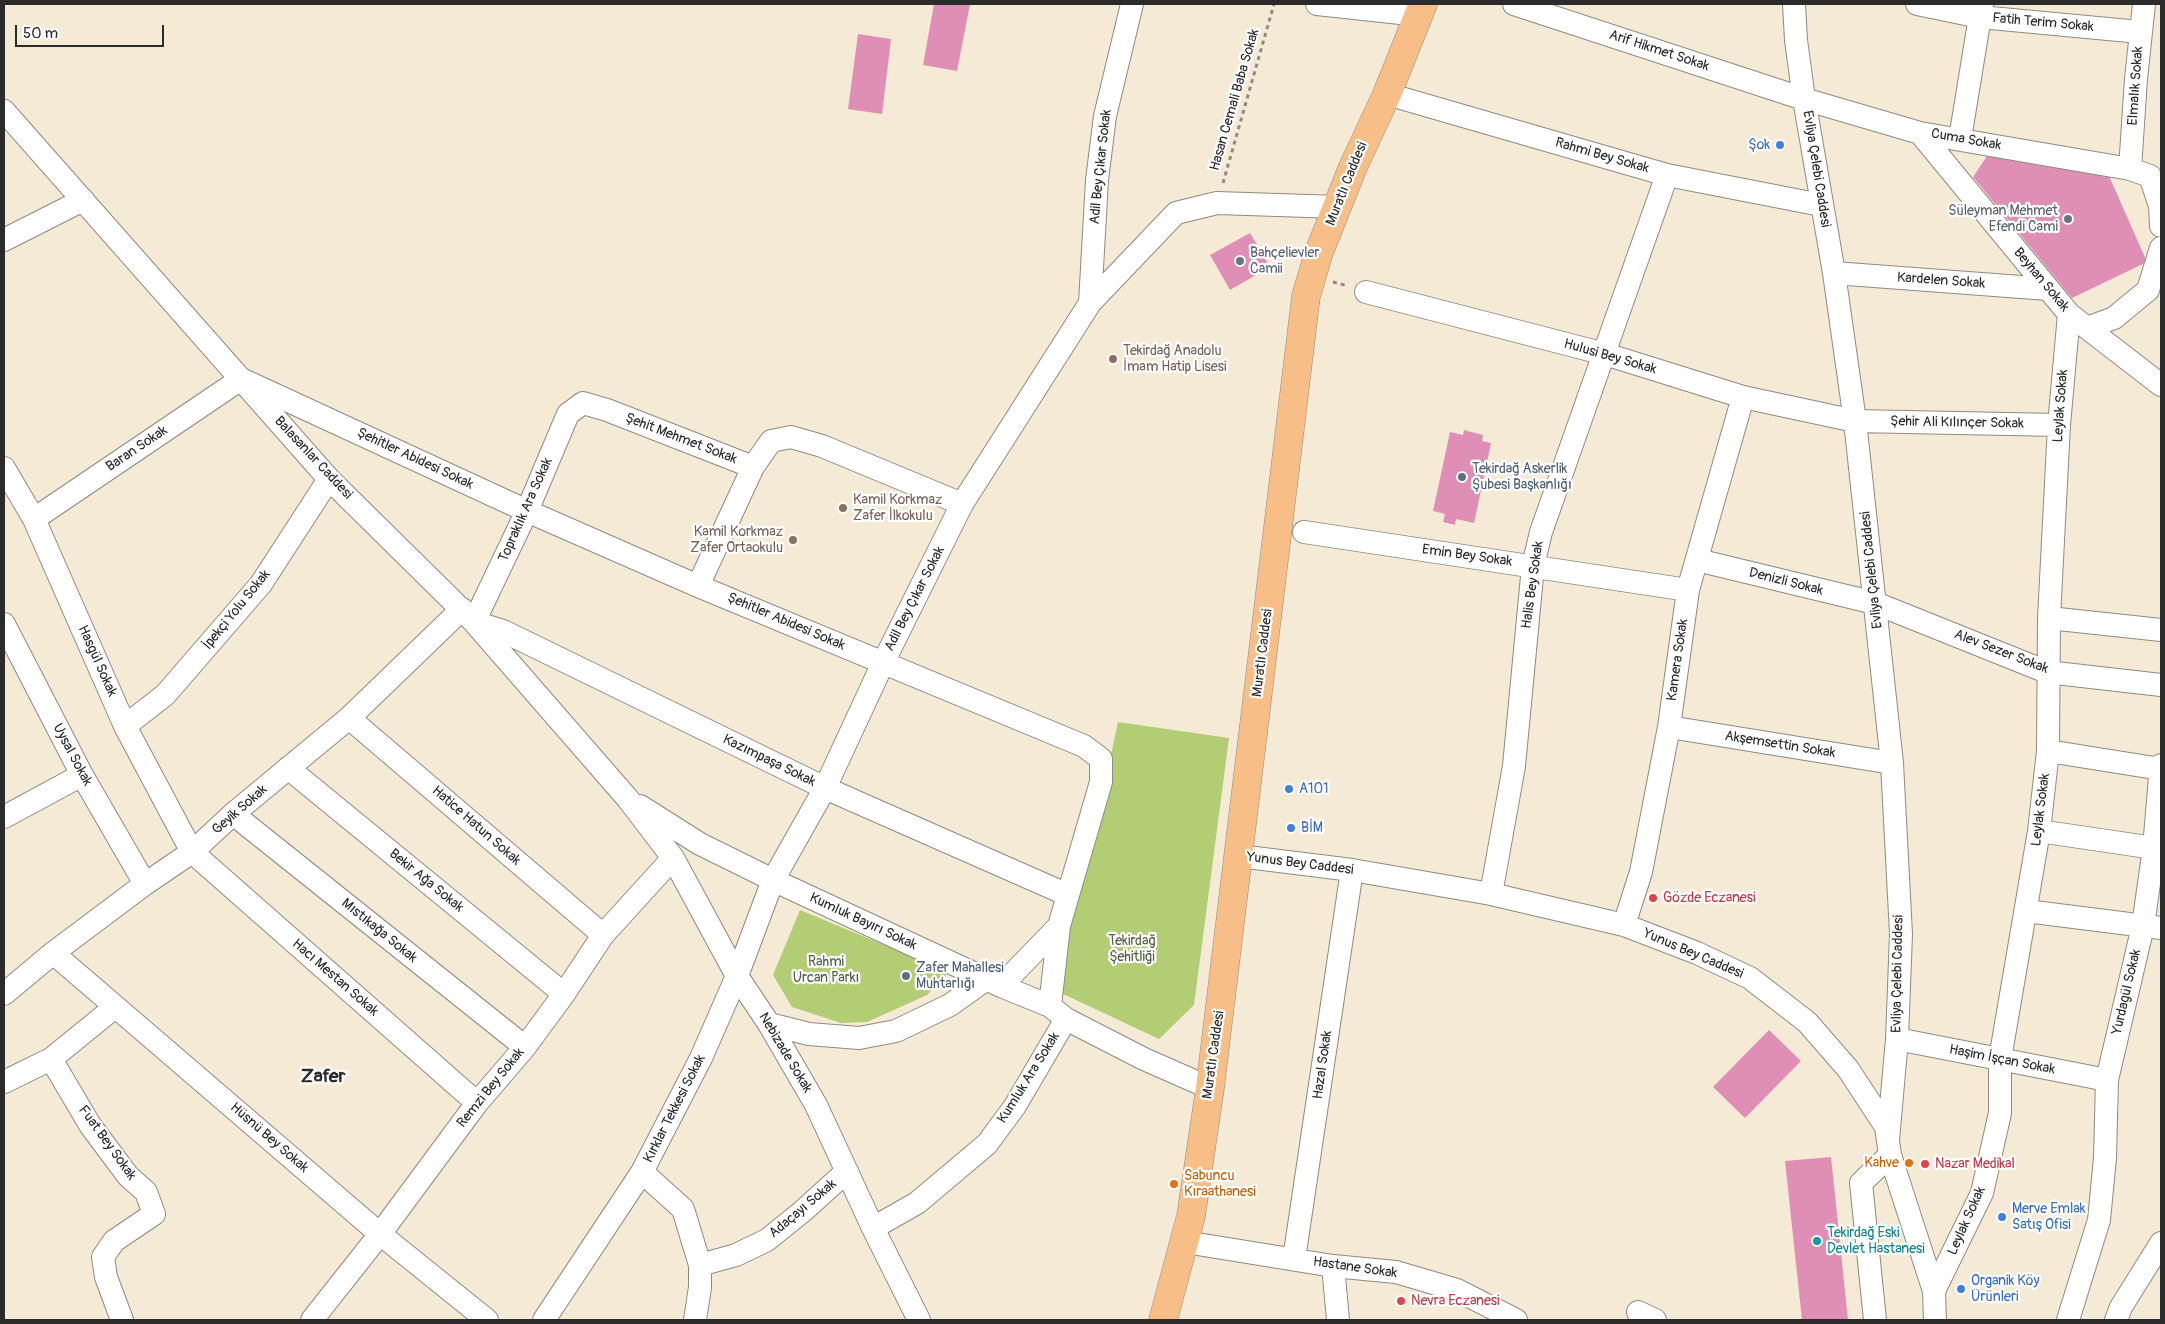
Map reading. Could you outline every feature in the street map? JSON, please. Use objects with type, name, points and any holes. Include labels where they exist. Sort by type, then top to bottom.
[{"type":"main road","name":"Muratlı Caddesi","points":[[1163,1320],[1185,1242],[1210,1088],[1240,856],[1306,296],[1311,276],[1353,166],[1387,94],[1421,10]]},
{"type":"street","name":"Adil Bey Çıkar Sokak","points":[[1090,304],[1098,180],[1105,116],[1132,4]]},
{"type":"street","points":[[1317,4],[1421,10]]},
{"type":"street","name":"Arif Hikmet Sokak","points":[[1514,4],[1804,99]]},
{"type":"street","name":"Evliya Çelebi Caddesi","points":[[1794,4],[1796,40],[1804,99],[1834,273],[1855,421],[1892,764],[1900,934],[1897,1039],[1889,1148]]},
{"type":"street","name":"Fatih Terim Sokak","points":[[1917,4],[1981,10],[2140,32]]},
{"type":"street","name":"Elmalık Sokak","points":[[2130,169],[2140,32],[2144,4]]},
{"type":"street","points":[[1960,139],[1981,10]]},
{"type":"street","name":"Rahmi Bey Sokak","points":[[1387,94],[1667,175],[1821,204]]},
{"type":"street","name":"Cuma Sokak","points":[[1804,99],[1920,133],[2130,169],[2150,176],[2160,206],[2161,226]]},
{"type":"street","name":"Balasanlar Caddesi","points":[[4,111],[329,479],[468,616],[628,799]]},
{"type":"street","name":"Beyhan Sokak","points":[[1920,133],[2069,314],[2161,385]]},
{"type":"street","name":"Halis Bey Sokak","points":[[1492,894],[1514,766],[1533,566],[1541,532],[1667,175]]},
{"type":"street","points":[[4,240],[83,200]]},
{"type":"street","name":"Adil Bey Çıkar Sokak","points":[[773,880],[825,788],[883,663],[962,504],[1090,304],[1176,213],[1217,203],[1338,207]]},
{"type":"street","points":[[2087,328],[2114,318],[2148,290],[2161,248]]},
{"type":"street","name":"Kardelen Sokak","points":[[1834,273],[2048,289]]},
{"type":"street","name":"Hulusi Bey Sokak","points":[[1366,292],[1605,354],[1743,397],[1855,421]]},
{"type":"street","name":"Leylak Sokak","points":[[1934,1291],[1982,1194],[2000,1113],[2000,1059],[2039,831],[2048,751],[2048,618],[2059,426],[2069,314]]},
{"type":"street","name":"Şehitler Abidesi Sokak","points":[[241,379],[698,586],[1084,746],[1100,759],[1100,782],[1059,926],[1058,1012]]},
{"type":"street","name":"Baran Sokak","points":[[34,519],[241,379]]},
{"type":"street","name":"Kamera Sokak","points":[[1624,925],[1641,872],[1669,726],[1688,590],[1743,397]]},
{"type":"street","name":"Şehit Mehmet Sokak","points":[[583,403],[608,410],[753,467],[771,440],[791,437],[822,446],[962,504]]},
{"type":"street","name":"Topraklık Ara Sokak","points":[[468,616],[527,510],[568,414],[583,403]]},
{"type":"street","name":"Şehir Ali Kılınçer Sokak","points":[[1855,421],[2059,426]]},
{"type":"street","points":[[698,586],[753,467]]},
{"type":"street","name":"Hasgül Sokak","points":[[4,468],[34,519],[125,726],[192,852]]},
{"type":"street","name":"İpekçi Yolu Sokak","points":[[125,726],[165,695],[261,584],[329,479]]},
{"type":"street","name":"Emin Bey Sokak","points":[[1304,532],[1688,590]]},
{"type":"street","name":"Denizli Sokak","points":[[1697,560],[1875,603]]},
{"type":"street","name":"Alev Sezer Sokak","points":[[1875,603],[2047,672],[2161,686]]},
{"type":"street","name":"Geyik Sokak","points":[[4,994],[53,953],[145,884],[192,852],[233,814],[468,616]]},
{"type":"street","name":"Kazımpaşa Sokak","points":[[468,616],[503,631],[825,788],[1068,895]]},
{"type":"street","points":[[2048,618],[2161,630]]},
{"type":"street","name":"Uysal Sokak","points":[[4,624],[82,775],[145,884]]},
{"type":"street","name":"Hatice Hatun Sokak","points":[[349,718],[603,935]]},
{"type":"street","name":"Akşemsettin Sokak","points":[[1669,726],[1892,764]]},
{"type":"street","points":[[2048,751],[2161,768]]},
{"type":"street","name":"Bekir Ağa Sokak","points":[[288,768],[564,994]]},
{"type":"street","name":"Yurdagül Sokak","points":[[2068,1320],[2098,1220],[2105,1158],[2108,1080],[2152,927],[2158,849],[2161,768]]},
{"type":"street","points":[[4,817],[82,775]]},
{"type":"street","name":"Nebizade Sokak","points":[[628,799],[673,858],[737,976],[769,1024],[816,1104],[873,1228],[919,1320]]},
{"type":"street","name":"Kumluk Bayırı Sokak","points":[[628,799],[700,844],[773,880],[1058,1012],[1144,1059],[1210,1088]]},
{"type":"street","name":"Mıstıkağa Sokak","points":[[233,814],[525,1047]]},
{"type":"street","points":[[2039,831],[2158,849]]},
{"type":"street","name":"Hacı Mestan Sokak","points":[[192,852],[477,1103]]},
{"type":"street","name":"Yunus Bey Caddesi","points":[[1240,856],[1352,870],[1492,894],[1624,925],[1697,953],[1750,978],[1806,1022],[1848,1069],[1886,1128],[1889,1148],[1934,1291],[1934,1320]]},
{"type":"street","name":"Remzi Bey Sokak","points":[[312,1320],[380,1234],[477,1103],[525,1047],[564,994],[603,935],[673,858]]},
{"type":"street","name":"Hazal Sokak","points":[[1294,1259],[1352,870]]},
{"type":"street","name":"Kırklar Tekkesi Sokak","points":[[544,1320],[642,1172],[701,1058],[737,976],[773,880]]},
{"type":"street","points":[[2026,911],[2152,927]]},
{"type":"street","points":[[769,1024],[809,1034],[858,1038],[896,1031],[994,982],[1059,926]]},
{"type":"street","name":"Hüsnü Bey Sokak","points":[[53,953],[380,1234],[487,1320]]},
{"type":"street","points":[[4,1082],[51,1058],[115,1007]]},
{"type":"street","name":"Kumluk Ara Sokak","points":[[873,1228],[917,1203],[987,1144],[1015,1106],[1058,1012]]},
{"type":"street","name":"Haşim İşçan Sokak","points":[[1897,1039],[2108,1080]]},
{"type":"street","name":"Fuat Bey Sokak","points":[[51,1058],[90,1125],[128,1176],[146,1192],[154,1214],[114,1241],[103,1257],[106,1277],[122,1320]]},
{"type":"street","points":[[1875,1320],[1861,1183],[1889,1148]]},
{"type":"street","name":"Adaçayı Sokak","points":[[700,1265],[736,1255],[768,1240],[847,1171]]},
{"type":"street","points":[[642,1172],[683,1209],[700,1265],[700,1287],[695,1320]]},
{"type":"street","name":"Hastane Sokak","points":[[1185,1242],[1334,1266],[1396,1272],[1457,1290],[1516,1320]]},
{"type":"street","points":[[2116,1320],[2121,1307],[2161,1243]]},
{"type":"street","points":[[1334,1266],[1338,1320]]},
{"type":"path","name":"Hasan Cemali Baba Sokak","points":[[1217,203],[1274,4]]},
{"type":"path","points":[[1311,276],[1366,292]]},
{"type":"green space","name":"Tekirdağ Şehitliği","points":[[1118,722],[1229,738],[1194,1005],[1159,1039],[1059,992],[1061,953],[1093,839]]},
{"type":"green space","name":"Rahmi Urcan Parkı","points":[[800,910],[949,972],[927,995],[867,1022],[841,1023],[792,1007],[773,975]]},
{"type":"building","points":[[934,4],[970,4],[957,71],[923,65]]},
{"type":"building","points":[[858,34],[891,39],[882,114],[848,109]]},
{"type":"building","name":"Süleyman Mehmet Efendi Cami","points":[[1991,150],[2109,176],[2147,262],[2072,298],[1973,177]]},
{"type":"building","name":"Bahçelievler Camii","points":[[1250,233],[1270,267],[1230,290],[1210,255]]},
{"type":"building","name":"Tekirdağ Askerlik Şubesi Başkanlığı","points":[[1464,430],[1483,435],[1482,441],[1491,443],[1474,523],[1456,519],[1455,525],[1443,522],[1445,514],[1433,511],[1450,432],[1463,435]]},
{"type":"building","points":[[1769,1030],[1801,1061],[1745,1118],[1713,1087]]},
{"type":"building","name":"Tekirdağ Eski Devlet Hastanesi","points":[[1831,1157],[1848,1320],[1802,1320],[1785,1161]]},
{"type":"place","name":"Şok","points":[[1780,145]]},
{"type":"place","name":"Süleyman Mehmet Efendi Cami","points":[[2068,219]]},
{"type":"place","name":"Bahçelievler Camii","points":[[1240,261]]},
{"type":"place","name":"Tekirdağ Anadolu İmam Hatip Lisesi","points":[[1113,359]]},
{"type":"place","name":"Tekirdağ Askerlik Şubesi Başkanlığı","points":[[1462,477]]},
{"type":"place","name":"Kamil Korkmaz Zafer İlkokulu","points":[[843,508]]},
{"type":"place","name":"Kamil Korkmaz Zafer Ortaokulu","points":[[793,540]]},
{"type":"place","name":"A101","points":[[1289,789]]},
{"type":"place","name":"BİM","points":[[1291,828]]},
{"type":"place","name":"Gözde Eczanesi","points":[[1653,898]]},
{"type":"place","name":"Zafer Mahallesi Muhtarlığı","points":[[906,976]]},
{"type":"place","name":"Kahve","points":[[1909,1163]]},
{"type":"place","name":"Nazar Medikal","points":[[1925,1164]]},
{"type":"place","name":"Sabuncu Kıraathanesi","points":[[1174,1184]]},
{"type":"place","name":"Merve Emlak Satış Ofisi","points":[[2002,1217]]},
{"type":"place","name":"Tekirdağ Eski Devlet Hastanesi","points":[[1817,1241]]},
{"type":"place","name":"Organik Köy Ürünleri","points":[[1961,1289]]},
{"type":"place","name":"Nevra Eczanesi","points":[[1401,1301]]},
{"type":"district","name":"Zafer","points":[[323,1077]]}]
